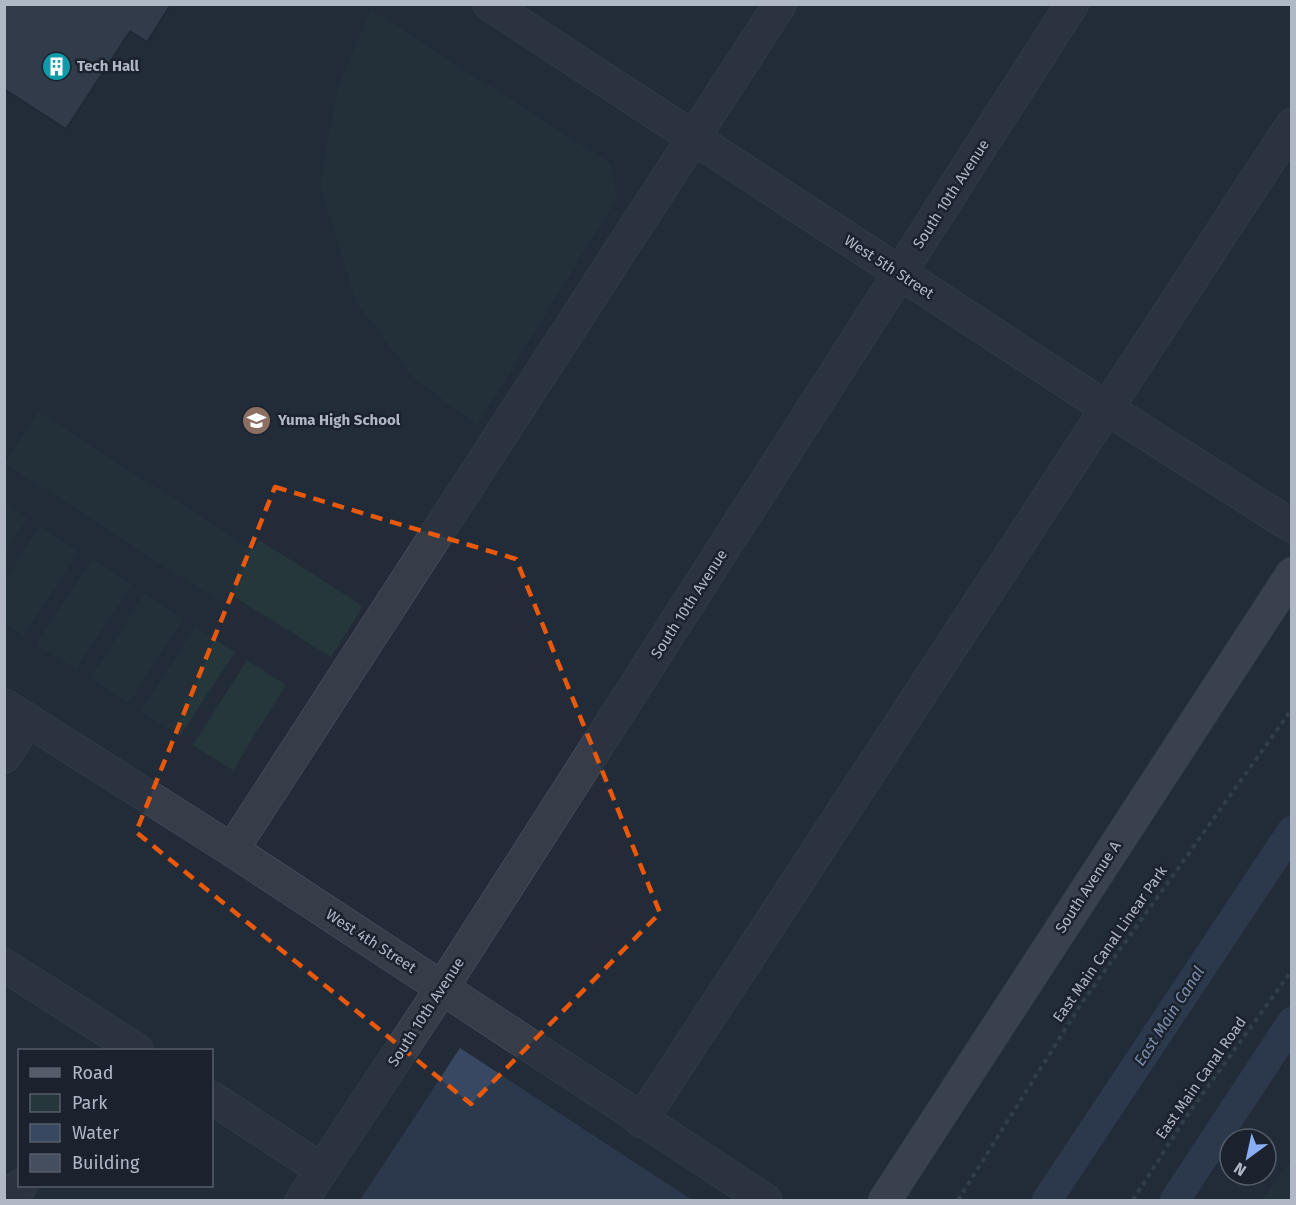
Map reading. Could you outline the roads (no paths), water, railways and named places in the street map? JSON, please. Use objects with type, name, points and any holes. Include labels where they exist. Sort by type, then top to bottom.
[{"type":"main road","name":"South Avenue A","points":[[885,1200],[1292,574]]},
{"type":"street","points":[[232,850],[780,4]]},
{"type":"street","name":"South 10th Avenue","points":[[302,1200],[442,988],[1072,4]]},
{"type":"street","name":"West 5th Street","points":[[497,7],[900,274],[1292,526]]},
{"type":"street","points":[[642,1121],[1292,125]]},
{"type":"street","points":[[4,757],[16,712]]},
{"type":"street","name":"West 4th Street","points":[[16,712],[232,850],[765,1200]]},
{"type":"street","points":[[4,965],[119,1046]]},
{"type":"street","points":[[213,1099],[322,1170]]},
{"type":"street","points":[[10,1200],[19,1187]]},
{"type":"water","points":[[460,1048],[692,1200],[360,1200]]},
{"type":"waterway","name":"East Main Canal","points":[[1047,1200],[1292,831]]},
{"type":"waterway","points":[[1175,1200],[1292,1022]]},
{"type":"place","name":"Tech Hall","points":[[56,66]]},
{"type":"place","name":"Yuma High School","points":[[257,420]]}]
